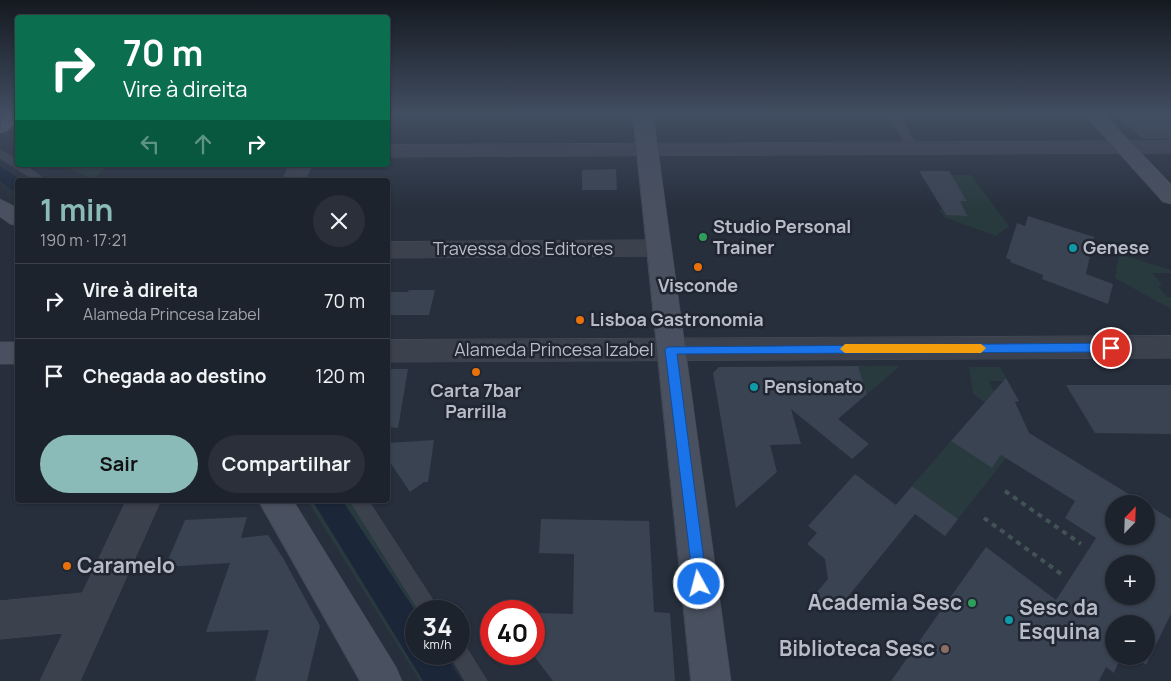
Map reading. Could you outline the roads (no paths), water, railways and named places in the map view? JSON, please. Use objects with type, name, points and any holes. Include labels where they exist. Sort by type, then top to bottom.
[{"type":"street","points":[[647,146],[711,681]]},
{"type":"street","points":[[1122,146],[1171,197]]},
{"type":"street","points":[[390,151],[1171,147]]},
{"type":"street","points":[[0,206],[15,217]]},
{"type":"street","name":"Travessa dos Editores","points":[[390,250],[659,248]]},
{"type":"street","name":"Alameda Princesa Izabel","points":[[390,351],[1171,347]]},
{"type":"street","points":[[0,353],[15,353]]},
{"type":"street","points":[[60,681],[143,503]]},
{"type":"street","points":[[277,503],[382,681]]},
{"type":"street","points":[[0,620],[92,612]]},
{"type":"lane","points":[[0,153],[15,163]]},
{"type":"lane","points":[[21,167],[38,178]]},
{"type":"lane","points":[[360,503],[424,600]]},
{"type":"lane","points":[[466,665],[476,681]]},
{"type":"water","points":[[0,166],[18,178],[15,178],[15,192],[0,181]]},
{"type":"water","points":[[319,503],[344,503],[408,600],[405,600],[405,636]]},
{"type":"water","points":[[424,665],[451,665],[462,681],[434,681]]},
{"type":"waterway","points":[[318,503],[429,681]]},
{"type":"place","name":"Studio Personal Trainer","points":[[703,237]]},
{"type":"place","name":"Genese","points":[[1073,248]]},
{"type":"place","name":"Visconde","points":[[698,267]]},
{"type":"place","name":"Lisboa Gastronomia","points":[[580,320]]},
{"type":"place","name":"Carta 7bar Parrilla","points":[[476,372]]},
{"type":"place","name":"Pensionato","points":[[754,387]]},
{"type":"place","name":"Caramelo","points":[[67,566]]},
{"type":"place","name":"Academia Sesc","points":[[972,603]]},
{"type":"place","name":"Sesc da Esquina","points":[[1009,620]]},
{"type":"place","name":"Biblioteca Sesc","points":[[945,649]]}]
